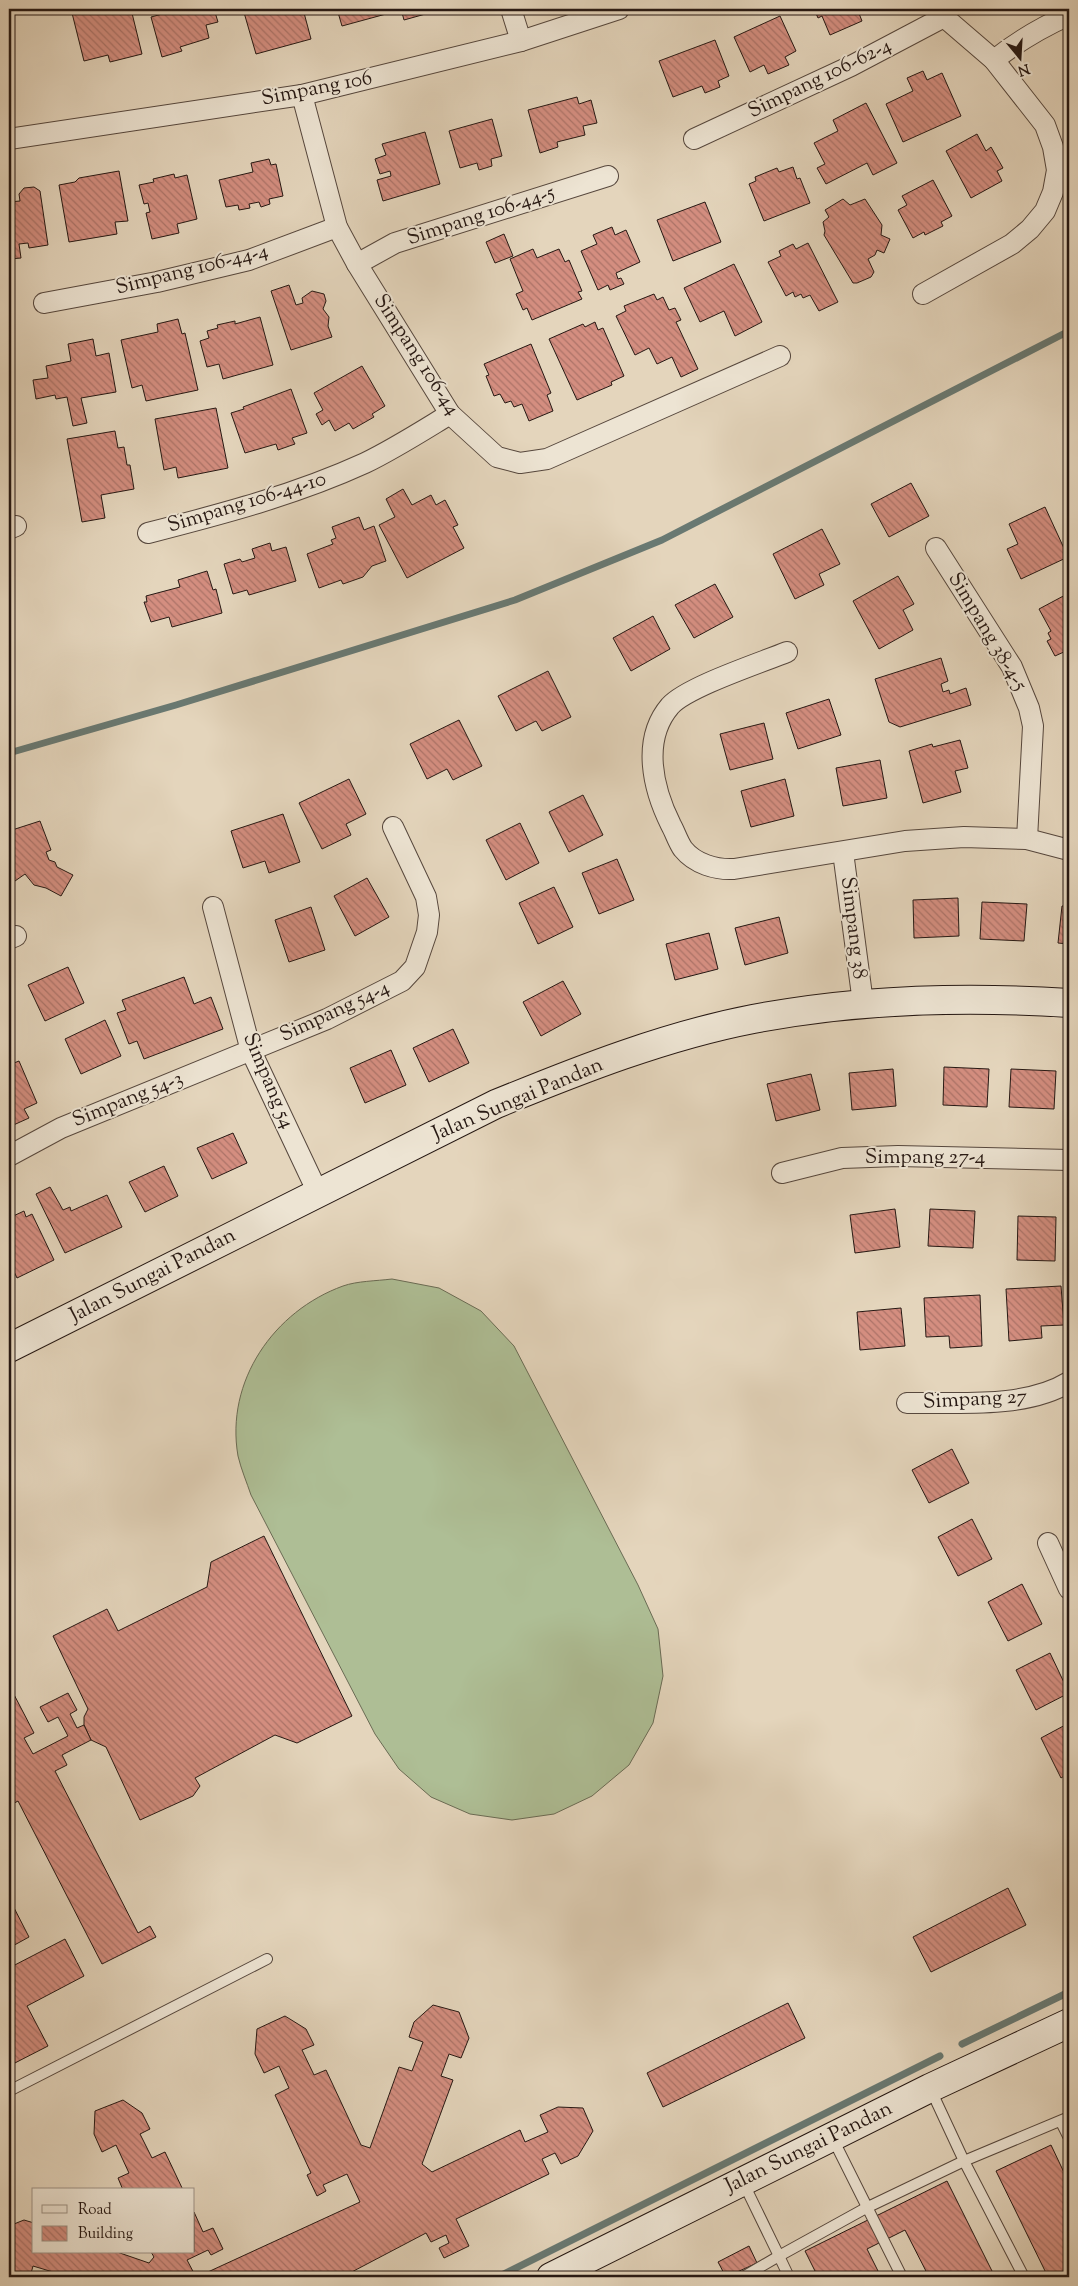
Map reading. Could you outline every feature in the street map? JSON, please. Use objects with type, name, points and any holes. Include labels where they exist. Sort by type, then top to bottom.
[{"type":"street","points":[[511,9],[521,41]]},
{"type":"street","name":"Simpang 106","points":[[9,139],[302,95],[521,41],[619,9]]},
{"type":"street","points":[[923,294],[1012,244],[1030,228],[1044,211],[1053,192],[1057,170],[1053,147],[1045,125],[994,60],[942,13]]},
{"type":"street","name":"Simpang 106-62-4","points":[[694,139],[851,66],[942,13]]},
{"type":"street","points":[[994,60],[1030,34],[1069,15]]},
{"type":"street","name":"Simpang 106-44","points":[[302,95],[337,227],[357,264],[450,414],[497,457],[509,462],[533,463],[563,453],[780,356]]},
{"type":"street","name":"Simpang 106-44-5","points":[[357,264],[395,243],[608,176]]},
{"type":"street","name":"Simpang 106-44-4","points":[[44,303],[157,282],[249,260],[337,227]]},
{"type":"street","name":"Simpang 106-44-10","points":[[148,533],[239,510],[318,483],[365,463],[410,439],[450,414]]},
{"type":"street","name":"Simpang 38-4-5","points":[[936,548],[1012,667],[1029,708],[1033,726],[1027,839]]},
{"type":"street","points":[[787,652],[687,693],[671,705],[655,733],[652,748],[653,764],[658,793],[664,811],[683,849],[707,866],[722,870],[734,869],[905,841],[964,837],[1027,839],[1069,850]]},
{"type":"street","name":"Simpang 54-4","points":[[251,1051],[386,990],[402,981],[415,967],[427,932],[429,915],[426,897],[393,827]]},
{"type":"street","name":"Simpang 38","points":[[844,852],[862,1003]]},
{"type":"street","name":"Simpang 54","points":[[213,907],[251,1051],[318,1193]]},
{"type":"street","name":"Jalan Sungai Pandan","points":[[9,1348],[496,1104],[618,1056],[752,1019],[862,1003],[941,998],[1016,999],[1069,1003]]},
{"type":"street","name":"Simpang 54-3","points":[[9,1156],[83,1118],[251,1051]]},
{"type":"street","name":"Simpang 27-4","points":[[782,1173],[842,1158],[898,1156],[1069,1160]]},
{"type":"street","name":"Simpang 27","points":[[907,1403],[1016,1400],[1037,1397],[1069,1382]]},
{"type":"street","points":[[1048,1543],[1069,1589]]},
{"type":"street","name":"Jalan Sungai Pandan","points":[[566,2272],[832,2136],[930,2088],[1069,2024]]},
{"type":"lane","points":[[9,2091],[267,1958]]},
{"type":"lane","points":[[930,2088],[964,2161],[1024,2277]]},
{"type":"lane","points":[[743,2277],[866,2208],[964,2161],[1065,2120],[1069,2138]]},
{"type":"lane","points":[[832,2136],[866,2208],[902,2277]]},
{"type":"lane","points":[[742,2181],[789,2277]]},
{"type":"green space","points":[[392,1279],[439,1288],[481,1311],[514,1346],[638,1585],[658,1629],[663,1676],[653,1723],[629,1765],[592,1796],[554,1814],[512,1820],[470,1814],[431,1797],[399,1769],[375,1734],[251,1495],[241,1466],[238,1456],[236,1428],[239,1401],[247,1376],[260,1352],[276,1331],[318,1297],[348,1284]]},
{"type":"building","points":[[71,9],[131,9],[142,54],[110,62],[108,55],[84,61]]},
{"type":"building","points":[[169,9],[214,9],[218,22],[206,25],[209,38],[180,47],[182,51],[162,57],[151,17],[170,12]]},
{"type":"building","points":[[243,9],[303,9],[311,39],[256,54]]},
{"type":"building","points":[[337,9],[384,9],[386,14],[342,26]]},
{"type":"building","points":[[401,9],[428,9],[429,13],[404,20]]},
{"type":"building","points":[[814,9],[863,9],[858,11],[862,21],[830,35],[822,16],[818,18]]},
{"type":"building","points":[[780,16],[796,51],[785,57],[789,65],[768,74],[764,65],[750,72],[734,37]]},
{"type":"building","points":[[715,40],[729,76],[718,81],[720,87],[705,93],[702,86],[673,97],[659,61]]},
{"type":"building","points":[[923,71],[927,80],[942,73],[961,116],[903,142],[886,104],[913,91],[907,78]]},
{"type":"building","points":[[577,97],[579,104],[591,100],[597,123],[583,126],[585,135],[557,142],[558,147],[540,153],[528,110]]},
{"type":"building","points":[[866,103],[897,163],[873,175],[867,163],[826,184],[817,168],[825,164],[814,143],[838,131],[833,120]]},
{"type":"building","points":[[492,119],[502,156],[491,159],[492,166],[479,170],[477,163],[460,168],[449,131]]},
{"type":"building","points":[[425,132],[440,184],[383,201],[377,180],[391,176],[390,171],[380,174],[375,159],[386,155],[382,144]]},
{"type":"building","points":[[977,134],[986,151],[991,147],[1003,168],[997,171],[1002,181],[971,198],[946,151]]},
{"type":"building","points":[[269,159],[271,165],[276,164],[283,196],[269,199],[270,204],[261,207],[259,202],[249,204],[250,208],[239,210],[238,205],[226,207],[219,180],[253,172],[251,163]]},
{"type":"building","points":[[793,167],[797,179],[800,178],[810,203],[764,221],[749,184],[756,181],[755,177],[777,168],[779,172]]},
{"type":"building","points":[[119,171],[128,221],[115,222],[117,234],[69,242],[59,185],[75,182],[79,178]]},
{"type":"building","points":[[174,174],[175,178],[187,175],[197,219],[177,224],[179,233],[152,239],[146,213],[150,212],[148,203],[144,204],[139,185],[154,182],[153,179]]},
{"type":"building","points":[[933,180],[952,216],[941,222],[943,226],[925,235],[924,232],[913,238],[898,210],[907,205],[902,196]]},
{"type":"building","points":[[34,187],[40,191],[48,245],[29,248],[28,243],[19,244],[21,258],[9,259],[9,202],[20,201],[19,194],[24,188]]},
{"type":"building","points":[[843,199],[850,205],[865,199],[882,225],[881,235],[890,239],[884,253],[877,250],[875,255],[868,259],[874,272],[871,277],[857,283],[853,283],[824,235],[823,222],[829,217],[825,210]]},
{"type":"building","points":[[705,202],[721,242],[673,261],[657,220]]},
{"type":"building","points":[[612,227],[615,235],[626,230],[640,262],[616,273],[618,279],[621,278],[624,284],[610,290],[608,285],[598,290],[581,251],[597,244],[593,235]]},
{"type":"building","points":[[504,234],[513,256],[495,263],[486,242]]},
{"type":"building","points":[[808,243],[838,302],[819,311],[810,295],[803,298],[801,294],[795,297],[793,292],[786,296],[768,262],[781,256],[779,251],[793,244],[796,249]]},
{"type":"building","points":[[533,249],[537,258],[559,249],[565,262],[569,260],[582,291],[578,292],[582,299],[532,320],[527,308],[523,310],[516,294],[523,291],[510,259]]},
{"type":"building","points":[[734,264],[762,322],[735,336],[724,311],[700,322],[684,288]]},
{"type":"building","points":[[289,285],[296,305],[303,303],[302,298],[312,291],[324,294],[326,301],[323,309],[329,317],[328,326],[332,337],[291,350],[271,291]]},
{"type":"building","points":[[654,294],[657,300],[663,297],[669,310],[675,308],[681,320],[676,322],[698,369],[681,377],[672,357],[657,364],[649,348],[635,355],[616,316],[626,311],[624,306]]},
{"type":"building","points":[[260,317],[273,365],[223,379],[219,364],[207,367],[200,341],[209,338],[207,331],[218,328],[217,325],[235,321],[235,324]]},
{"type":"building","points":[[178,319],[182,334],[185,333],[198,390],[146,401],[142,385],[132,388],[121,340],[158,332],[157,324]]},
{"type":"building","points":[[595,322],[598,330],[603,328],[624,376],[611,382],[612,385],[577,400],[549,339],[583,324],[585,327]]},
{"type":"building","points":[[93,339],[96,356],[109,353],[116,392],[81,398],[87,423],[73,426],[67,397],[56,399],[55,395],[36,399],[33,380],[48,378],[46,366],[71,361],[68,344]]},
{"type":"building","points":[[531,344],[551,393],[547,395],[553,411],[529,421],[522,404],[514,407],[511,401],[505,403],[500,394],[494,396],[486,376],[489,375],[484,364]]},
{"type":"building","points":[[362,366],[385,406],[372,414],[374,417],[353,429],[349,423],[335,431],[329,420],[322,425],[316,414],[323,410],[314,393]]},
{"type":"building","points":[[291,389],[307,433],[292,438],[295,444],[278,450],[276,444],[245,453],[231,413]]},
{"type":"building","points":[[216,408],[228,468],[178,478],[176,467],[164,470],[155,419]]},
{"type":"building","points":[[115,431],[118,448],[124,447],[127,465],[130,465],[134,489],[101,495],[105,518],[82,522],[67,439]]},
{"type":"building","points":[[911,483],[929,516],[889,537],[871,504]]},
{"type":"building","points":[[403,489],[412,505],[431,495],[436,505],[445,500],[458,525],[453,527],[464,548],[407,578],[379,525],[395,517],[386,499]]},
{"type":"building","points":[[1045,507],[1068,557],[1021,579],[1007,549],[1018,544],[1009,524]]},
{"type":"building","points":[[359,517],[364,530],[374,526],[386,561],[372,566],[363,577],[343,584],[341,580],[319,588],[307,554],[333,544],[331,540],[336,538],[332,527]]},
{"type":"building","points":[[822,529],[840,564],[819,574],[824,585],[795,599],[773,554]]},
{"type":"building","points":[[270,543],[272,551],[286,547],[296,581],[249,595],[247,590],[233,594],[224,564],[240,559],[242,562],[255,558],[252,549]]},
{"type":"building","points":[[207,571],[213,590],[216,589],[222,613],[172,627],[169,617],[151,622],[144,602],[147,602],[146,596],[180,587],[178,580]]},
{"type":"building","points":[[898,576],[914,604],[903,610],[913,630],[879,649],[853,601]]},
{"type":"building","points":[[715,584],[733,617],[694,638],[675,605]]},
{"type":"building","points":[[1069,593],[1069,655],[1066,651],[1055,656],[1047,641],[1051,639],[1048,633],[1051,631],[1039,609]]},
{"type":"building","points":[[653,616],[670,649],[631,671],[613,638]]},
{"type":"building","points":[[941,658],[948,681],[941,684],[943,692],[949,690],[950,694],[966,688],[971,705],[900,727],[889,722],[875,679]]},
{"type":"building","points":[[548,671],[571,717],[542,731],[536,721],[516,731],[498,696]]},
{"type":"building","points":[[829,699],[841,735],[798,749],[786,713]]},
{"type":"building","points":[[459,720],[482,766],[453,780],[447,769],[427,779],[410,744]]},
{"type":"building","points":[[764,723],[773,759],[730,770],[720,734]]},
{"type":"building","points":[[960,740],[968,768],[955,771],[961,792],[923,803],[909,751],[932,744],[933,747]]},
{"type":"building","points":[[880,760],[887,798],[843,806],[836,768]]},
{"type":"building","points":[[349,779],[366,814],[346,824],[351,835],[322,849],[299,803]]},
{"type":"building","points":[[785,779],[794,816],[751,827],[741,791]]},
{"type":"building","points":[[583,795],[603,835],[569,852],[549,812]]},
{"type":"building","points":[[283,814],[300,862],[269,873],[265,861],[243,868],[231,831]]},
{"type":"building","points":[[40,821],[51,850],[46,852],[49,860],[55,862],[57,867],[73,875],[61,896],[46,888],[34,885],[25,874],[15,881],[9,882],[9,831]]},
{"type":"building","points":[[520,823],[539,863],[506,880],[486,840]]},
{"type":"building","points":[[617,859],[634,900],[599,914],[582,873]]},
{"type":"building","points":[[367,878],[389,917],[355,936],[334,896]]},
{"type":"building","points":[[554,887],[573,927],[538,944],[519,903]]},
{"type":"building","points":[[958,898],[959,936],[914,938],[913,900]]},
{"type":"building","points":[[982,902],[1027,904],[1024,941],[980,939]]},
{"type":"building","points":[[1062,906],[1069,906],[1069,944],[1058,943]]},
{"type":"building","points":[[311,907],[325,950],[289,962],[275,920]]},
{"type":"building","points":[[779,917],[788,953],[745,965],[735,928]]},
{"type":"building","points":[[709,933],[718,969],[675,980],[666,944]]},
{"type":"building","points":[[68,967],[84,1003],[45,1021],[28,985]]},
{"type":"building","points":[[184,977],[194,1004],[211,997],[223,1029],[144,1059],[137,1041],[129,1044],[117,1013],[126,1010],[122,1000]]},
{"type":"building","points":[[563,981],[581,1014],[541,1036],[523,1002]]},
{"type":"building","points":[[105,1020],[121,1056],[81,1074],[65,1039]]},
{"type":"building","points":[[453,1029],[469,1063],[429,1082],[413,1048]]},
{"type":"building","points":[[391,1050],[406,1085],[365,1103],[350,1068]]},
{"type":"building","points":[[19,1061],[37,1103],[24,1109],[29,1118],[9,1127],[9,1065]]},
{"type":"building","points":[[944,1067],[989,1069],[987,1107],[943,1105]]},
{"type":"building","points":[[893,1069],[896,1106],[852,1110],[849,1073]]},
{"type":"building","points":[[1011,1069],[1056,1071],[1054,1109],[1009,1107]]},
{"type":"building","points":[[811,1074],[820,1110],[776,1121],[767,1084]]},
{"type":"building","points":[[233,1133],[247,1163],[212,1179],[197,1148]]},
{"type":"building","points":[[164,1166],[178,1196],[145,1212],[129,1182]]},
{"type":"building","points":[[50,1187],[63,1210],[70,1207],[71,1211],[107,1195],[122,1227],[65,1253],[36,1194]]},
{"type":"building","points":[[895,1209],[900,1247],[855,1253],[850,1215]]},
{"type":"building","points":[[930,1209],[975,1211],[973,1248],[928,1246]]},
{"type":"building","points":[[24,1211],[26,1217],[32,1214],[54,1260],[17,1278],[9,1261],[9,1218]]},
{"type":"building","points":[[1018,1216],[1056,1217],[1055,1261],[1017,1260]]},
{"type":"building","points":[[1061,1286],[1064,1325],[1041,1326],[1042,1338],[1009,1341],[1006,1289]]},
{"type":"building","points":[[980,1295],[982,1346],[950,1348],[949,1336],[926,1337],[924,1298]]},
{"type":"building","points":[[901,1308],[905,1346],[860,1350],[857,1312]]},
{"type":"building","points":[[1069,1439],[1069,1469],[1064,1440]]},
{"type":"building","points":[[952,1449],[969,1483],[929,1503],[912,1470]]},
{"type":"building","points":[[972,1519],[992,1559],[958,1576],[938,1537]]},
{"type":"building","points":[[264,1536],[352,1716],[297,1743],[275,1735],[195,1778],[200,1786],[193,1796],[140,1820],[106,1747],[91,1740],[84,1725],[84,1717],[88,1709],[53,1636],[107,1609],[118,1631],[207,1587],[211,1562]]},
{"type":"building","points":[[1022,1584],[1042,1624],[1008,1641],[988,1602]]},
{"type":"building","points":[[1050,1653],[1069,1693],[1036,1710],[1016,1670]]},
{"type":"building","points":[[9,1685],[34,1733],[24,1738],[33,1754],[68,1736],[58,1717],[48,1722],[40,1707],[68,1693],[77,1710],[70,1714],[77,1728],[84,1725],[91,1740],[62,1755],[67,1765],[55,1771],[138,1933],[150,1926],[156,1937],[102,1964],[18,1801],[9,1806]]},
{"type":"building","points":[[1069,1723],[1069,1773],[1061,1778],[1041,1738]]},
{"type":"building","points":[[1008,1888],[1026,1925],[931,1972],[913,1937]]},
{"type":"building","points":[[9,1898],[29,1937],[9,1948]]},
{"type":"building","points":[[65,1939],[84,1976],[27,2006],[48,2046],[9,2066],[9,1968]]},
{"type":"building","points":[[788,2003],[805,2038],[663,2107],[647,2073]]},
{"type":"building","points":[[433,2005],[459,2012],[469,2038],[461,2058],[449,2054],[441,2076],[453,2080],[422,2164],[432,2172],[520,2130],[525,2142],[548,2132],[540,2115],[558,2107],[583,2108],[593,2131],[578,2156],[561,2164],[555,2153],[542,2159],[549,2174],[456,2219],[469,2246],[444,2258],[439,2248],[449,2243],[446,2235],[431,2242],[426,2233],[346,2275],[348,2277],[197,2277],[360,2202],[347,2174],[323,2185],[326,2191],[317,2196],[307,2175],[311,2173],[275,2095],[289,2088],[279,2066],[264,2073],[255,2054],[257,2029],[285,2016],[306,2029],[314,2045],[302,2050],[314,2075],[326,2070],[361,2145],[370,2148],[399,2067],[412,2071],[423,2042],[409,2037],[414,2022]]},
{"type":"building","points":[[123,2100],[142,2113],[150,2129],[140,2134],[152,2158],[165,2152],[182,2188],[122,2188],[118,2178],[129,2173],[116,2145],[102,2152],[94,2134],[95,2111]]},
{"type":"building","points":[[1051,2145],[1069,2183],[1069,2277],[1048,2277],[996,2171]]},
{"type":"building","points":[[947,2181],[995,2277],[929,2277],[905,2230],[867,2249],[881,2277],[818,2277],[805,2251]]},
{"type":"building","points":[[195,2214],[203,2232],[213,2228],[223,2249],[211,2255],[208,2250],[187,2260],[196,2277],[52,2277],[53,2272],[33,2266],[30,2277],[23,2277],[9,2271],[9,2226],[24,2220],[32,2222],[32,2254],[123,2254],[149,2263],[154,2257],[152,2254],[195,2254]]},
{"type":"building","points":[[749,2246],[757,2263],[726,2277],[718,2262]]},
{"type":"waterway","points":[[9,753],[176,705],[515,600],[662,540],[1069,331]]},
{"type":"waterway","points":[[962,2044],[1069,1992]]},
{"type":"waterway","points":[[498,2277],[940,2056]]}]
